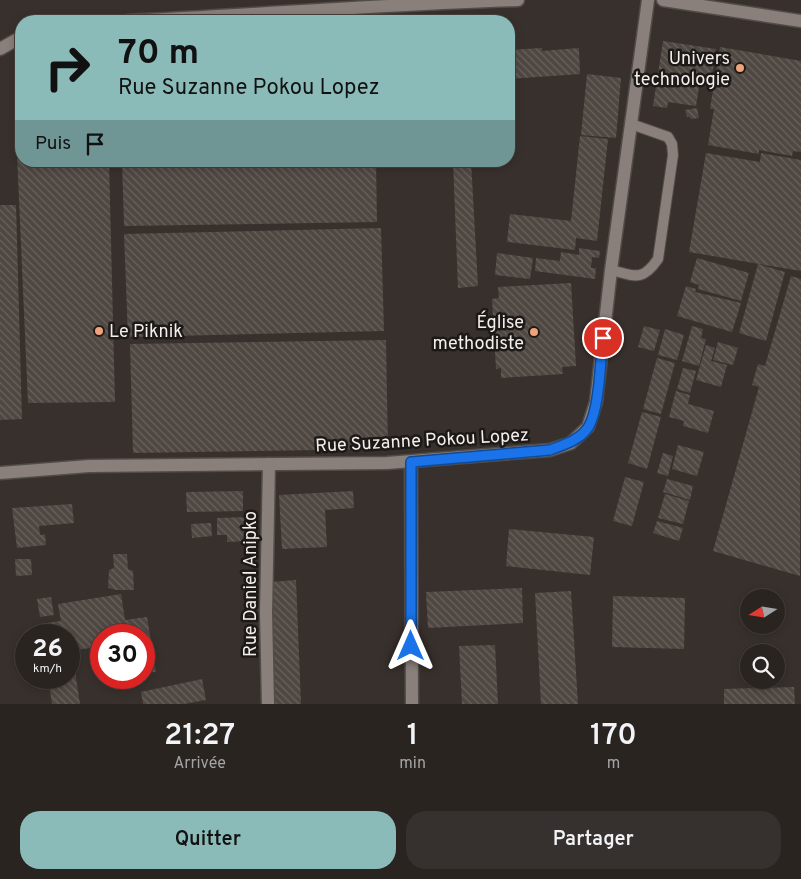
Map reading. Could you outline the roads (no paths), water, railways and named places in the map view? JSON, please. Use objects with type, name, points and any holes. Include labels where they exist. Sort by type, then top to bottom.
[{"type":"street","points":[[254,15],[346,7],[518,0]]},
{"type":"street","name":"Rue Suzanne Pokou Lopez","points":[[0,473],[89,466],[411,462],[550,450],[571,443],[588,427],[596,402],[611,270],[648,0]]},
{"type":"street","points":[[663,0],[801,21]]},
{"type":"street","points":[[0,49],[15,41]]},
{"type":"street","points":[[411,462],[412,704]]},
{"type":"street","name":"Rue Daniel Anipko","points":[[268,704],[266,603],[269,464]]},
{"type":"lane","points":[[611,270],[637,276],[650,271],[658,259],[673,155],[672,144],[668,137],[631,124]]},
{"type":"place","name":"Univers technologie","points":[[740,68]]},
{"type":"place","name":"Le Piknik","points":[[99,331]]},
{"type":"place","name":"Église methodiste","points":[[534,332]]}]
